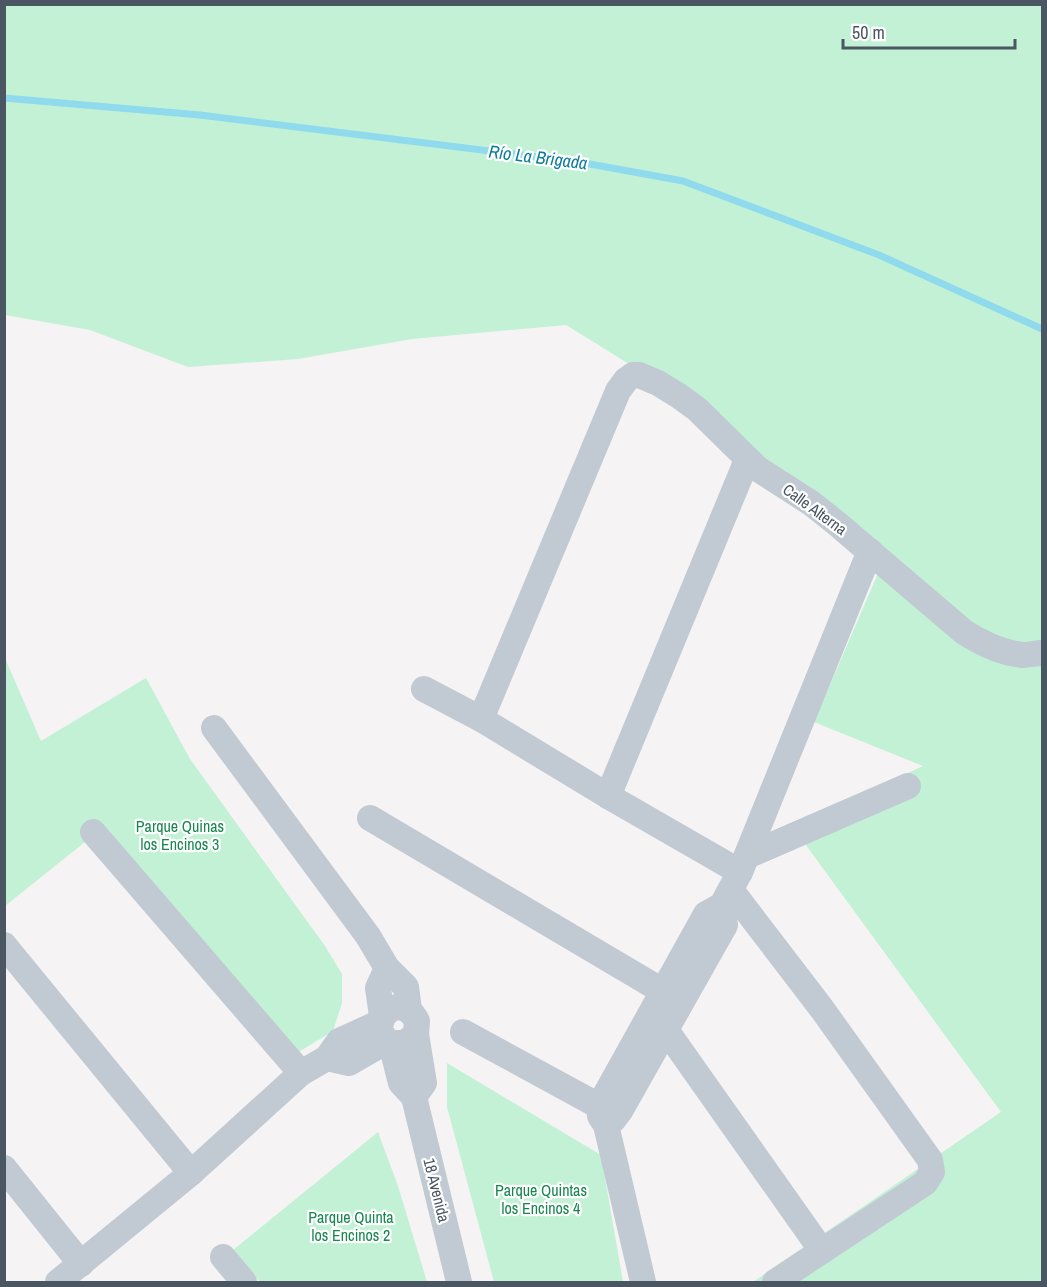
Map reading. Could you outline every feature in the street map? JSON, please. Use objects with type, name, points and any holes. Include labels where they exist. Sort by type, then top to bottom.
[{"type":"street","name":"Calle Alterna","points":[[481,719],[618,391],[633,375],[644,376],[658,382],[697,410],[747,460],[811,503],[964,632],[981,643],[1024,655],[1042,653]]},
{"type":"street","points":[[608,796],[747,460]]},
{"type":"street","points":[[643,1282],[602,1116],[672,997],[725,925],[735,881],[870,551]]},
{"type":"street","points":[[424,689],[481,719],[608,796],[735,881],[822,1010],[930,1160],[932,1172],[925,1183],[775,1282]]},
{"type":"street","points":[[214,728],[368,936],[387,968],[406,987],[424,1083],[414,1097],[401,1083],[385,1030],[378,988],[387,968]]},
{"type":"street","points":[[735,881],[908,786]]},
{"type":"street","points":[[369,818],[672,997]]},
{"type":"street","points":[[93,832],[301,1073]]},
{"type":"street","points":[[4,945],[191,1173]]},
{"type":"street","points":[[463,1032],[602,1116],[614,1119],[666,1030],[672,997]]},
{"type":"street","points":[[58,1282],[191,1173],[301,1073],[327,1058],[349,1062],[385,1030],[394,1008],[403,1008],[412,1022],[414,1038],[405,1043],[385,1030]]},
{"type":"street","points":[[666,1030],[822,1251]]},
{"type":"street","name":"18 Avenida","points":[[414,1097],[459,1282]]},
{"type":"street","points":[[4,1168],[81,1264]]},
{"type":"street","points":[[223,1257],[244,1282]]},
{"type":"green space","points":[[4,5],[1042,5],[1042,1282],[753,1282],[1001,1112],[792,826],[923,766],[814,722],[882,564],[697,406],[566,325],[412,339],[298,359],[188,367],[90,330],[5,315]]},
{"type":"green space","name":"Parque Quinas los Encinos 3","points":[[4,656],[41,741],[146,678],[190,759],[325,946],[342,974],[342,1003],[333,1031],[297,1053],[277,1042],[105,826],[5,906]]},
{"type":"green space","name":"Parque Quintas los Encinos 4","points":[[447,1063],[601,1155],[623,1282],[494,1282],[447,1107]]},
{"type":"green space","name":"Parque Quinta los Encinos 2","points":[[378,1132],[398,1186],[427,1282],[260,1282],[233,1250]]},
{"type":"waterway","name":"Río La Brigada","points":[[4,98],[200,115],[579,162],[683,181],[879,255],[1042,329]]}]
